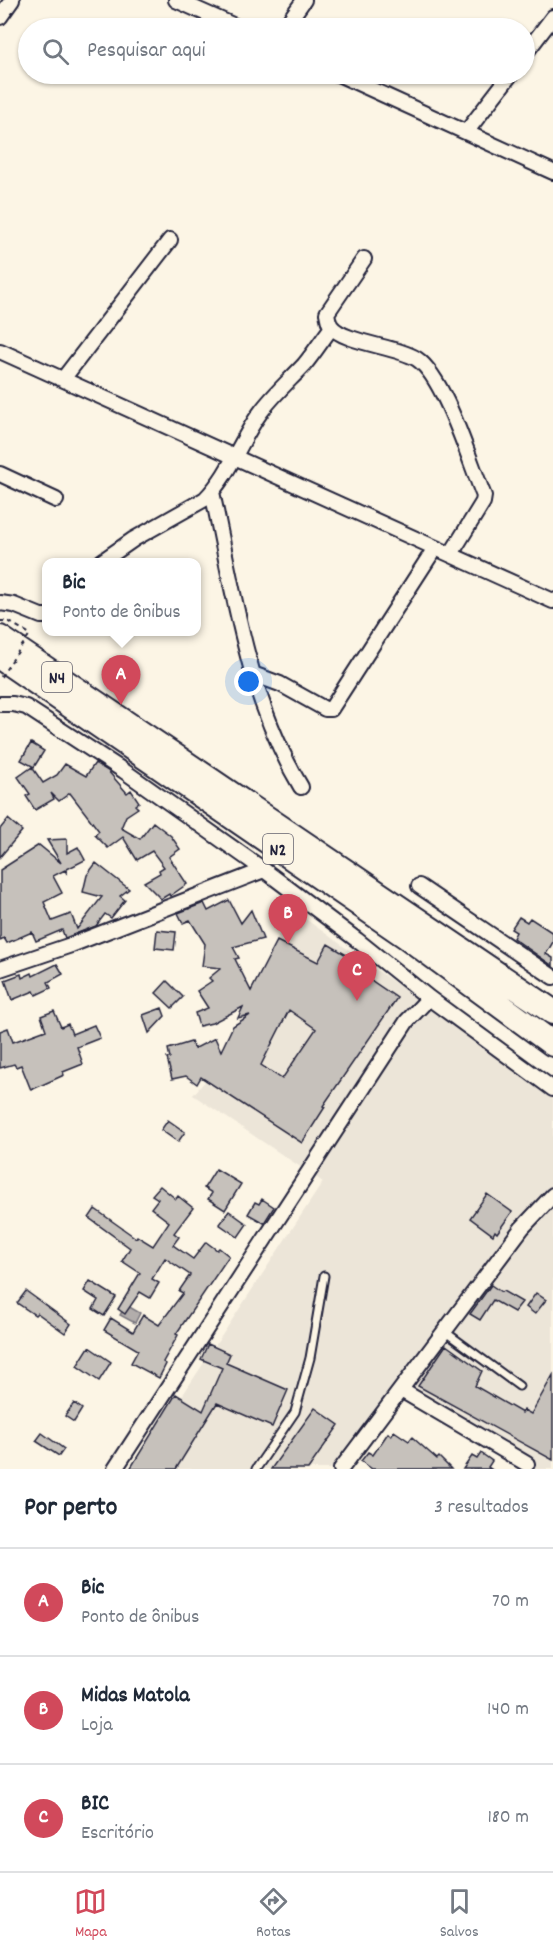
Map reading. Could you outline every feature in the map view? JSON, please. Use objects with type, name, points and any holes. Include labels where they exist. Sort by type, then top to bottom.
[{"type":"highway","name":"N4","points":[[0,638],[115,716]]},
{"type":"highway","name":"N2","points":[[0,657],[406,936],[553,1044]]},
{"type":"highway","name":"N2","points":[[115,716],[553,1012]]},
{"type":"street","points":[[0,17],[12,0]]},
{"type":"street","points":[[176,0],[216,18]]},
{"type":"street","points":[[291,18],[304,0]]},
{"type":"street","points":[[535,41],[553,17]]},
{"type":"street","points":[[361,84],[553,172]]},
{"type":"street","points":[[467,131],[503,84]]},
{"type":"street","points":[[63,379],[170,240]]},
{"type":"street","points":[[364,259],[327,313],[332,327],[351,338],[404,352],[419,360],[443,395],[466,446],[483,496],[483,502],[451,554]]},
{"type":"street","points":[[107,558],[134,539],[205,499],[212,492],[235,458],[260,413],[304,364],[332,327]]},
{"type":"street","points":[[0,351],[553,601]]},
{"type":"street","points":[[0,474],[56,500]]},
{"type":"street","points":[[212,492],[240,629],[253,674],[284,755],[301,787]]},
{"type":"street","points":[[253,674],[280,684],[325,709],[331,709],[435,548]]},
{"type":"street","points":[[0,603],[14,605],[42,616]]},
{"type":"street","points":[[0,704],[26,707],[124,771],[264,870],[429,998],[553,1089]]},
{"type":"street","points":[[0,969],[71,945],[264,870]]},
{"type":"street","points":[[419,886],[553,977]]},
{"type":"street","points":[[115,1469],[400,1031],[429,998]]},
{"type":"street","points":[[341,1469],[522,1228],[553,1196]]},
{"type":"street","points":[[401,1390],[527,1464]]},
{"type":"lane","points":[[256,1469],[295,1412],[310,1358],[324,1276]]},
{"type":"lane","points":[[444,1331],[519,1386]]},
{"type":"path","points":[[0,621],[8,621],[30,634],[0,678]]},
{"type":"shaded area","points":[[290,908],[553,1096],[553,1469],[522,1469],[392,1395],[338,1469],[134,1469],[323,1182],[193,1095],[227,1056]]},
{"type":"shaded area","points":[[126,1305],[140,1313],[135,1323],[120,1315]]},
{"type":"building","points":[[31,743],[44,751],[34,767],[21,760]]},
{"type":"building","points":[[95,763],[108,771],[127,793],[131,790],[139,802],[135,805],[138,808],[126,816],[121,828],[140,839],[153,822],[171,836],[180,849],[169,857],[187,884],[170,896],[169,894],[161,899],[144,882],[160,873],[159,870],[164,867],[152,851],[137,860],[123,837],[108,848],[95,835],[99,831],[70,793],[59,801],[51,793],[54,799],[35,810],[26,796],[30,794],[18,777],[32,767],[43,783],[57,775],[65,764],[86,776]]},
{"type":"building","points":[[8,819],[22,831],[0,857],[0,829]]},
{"type":"building","points":[[67,839],[67,853],[78,847],[85,860],[67,869],[67,874],[65,870],[53,876],[62,893],[44,902],[52,921],[71,914],[77,929],[102,897],[83,892],[87,875],[96,863],[129,889],[120,896],[125,900],[111,918],[105,914],[96,926],[65,938],[62,930],[36,941],[32,932],[7,943],[4,938],[0,940],[0,870],[39,845],[61,863],[47,840]]},
{"type":"building","points":[[229,900],[241,923],[251,910],[263,939],[233,947],[239,958],[235,959],[251,991],[277,941],[318,962],[328,944],[350,957],[346,963],[397,998],[323,1106],[325,1107],[302,1143],[201,1077],[197,1084],[186,1076],[172,1079],[167,1058],[170,1058],[168,1049],[191,1042],[194,1049],[215,1038],[221,1051],[233,1026],[250,1015],[238,1018],[243,1007],[212,1023],[199,1026],[195,1013],[208,1008],[197,991],[212,981],[209,978],[221,968],[202,966],[205,944],[190,920],[183,923],[178,913],[204,903],[208,911]],"holes":[[[289,1010],[316,1029],[282,1079],[261,1065]]]},
{"type":"building","points":[[519,917],[527,922],[530,918],[553,933],[553,942],[546,954],[553,958],[553,966],[513,938],[516,932],[511,929]]},
{"type":"building","points":[[157,930],[176,932],[174,950],[155,948]]},
{"type":"building","points":[[57,964],[63,974],[48,982],[51,988],[36,995],[34,991],[12,1000],[5,980],[21,974],[22,978],[32,973],[33,976]]},
{"type":"building","points":[[167,981],[183,997],[172,1008],[156,993]]},
{"type":"building","points":[[162,1008],[165,1016],[149,1033],[143,1015]]},
{"type":"building","points":[[54,1011],[61,1027],[68,1024],[72,1034],[94,1025],[100,1038],[77,1047],[83,1064],[31,1090],[21,1065],[16,1067],[14,1064],[0,1068],[0,1031],[8,1028],[13,1042],[46,1030],[41,1016]]},
{"type":"building","points":[[168,1120],[185,1132],[178,1142],[161,1130]]},
{"type":"building","points":[[216,1169],[241,1184],[225,1210],[208,1199],[212,1193],[204,1188]]},
{"type":"building","points":[[160,1186],[176,1199],[178,1196],[193,1208],[174,1233],[179,1237],[173,1245],[193,1259],[206,1242],[229,1256],[176,1334],[178,1335],[163,1362],[166,1364],[159,1378],[131,1363],[138,1350],[104,1330],[111,1318],[133,1332],[143,1315],[159,1325],[183,1293],[179,1291],[190,1275],[165,1258],[152,1279],[159,1283],[150,1298],[140,1292],[125,1314],[118,1309],[140,1273],[122,1261],[130,1248],[89,1218],[95,1209],[136,1238],[137,1236],[153,1246],[169,1222],[151,1208],[158,1199],[152,1195]]},
{"type":"building","points":[[487,1194],[512,1212],[497,1233],[495,1231],[493,1235],[470,1218]]},
{"type":"building","points":[[262,1199],[274,1207],[264,1223],[248,1214],[255,1202],[259,1204]]},
{"type":"building","points":[[229,1211],[247,1224],[238,1237],[219,1224]]},
{"type":"building","points":[[90,1281],[116,1297],[104,1316],[93,1309],[98,1300],[84,1291]]},
{"type":"building","points":[[491,1285],[522,1302],[514,1312],[493,1300],[480,1320],[470,1314]]},
{"type":"building","points":[[26,1291],[71,1324],[65,1333],[37,1313],[35,1315],[17,1303]]},
{"type":"building","points":[[536,1293],[546,1300],[535,1314],[526,1307]]},
{"type":"building","points":[[208,1344],[230,1354],[226,1363],[288,1390],[272,1427],[217,1403],[176,1469],[130,1469],[176,1394],[203,1411],[222,1368],[201,1359]]},
{"type":"building","points":[[446,1345],[482,1371],[475,1386],[522,1413],[524,1410],[531,1414],[553,1375],[553,1460],[418,1386]]},
{"type":"building","points":[[89,1347],[111,1362],[99,1381],[77,1366]]},
{"type":"building","points":[[74,1403],[82,1409],[74,1422],[65,1416]]},
{"type":"building","points":[[315,1408],[339,1425],[308,1469],[271,1469]]},
{"type":"building","points":[[394,1431],[409,1441],[412,1437],[451,1469],[372,1469],[361,1461],[368,1452],[373,1455],[388,1433],[391,1436]]},
{"type":"building","points":[[42,1433],[64,1449],[59,1456],[36,1441]]},
{"type":"building","points":[[481,1453],[492,1461],[488,1467],[491,1469],[463,1469],[472,1456],[477,1459]]},
{"type":"place","name":"Bic","points":[[121,705]]},
{"type":"place","name":"Midas Matola","points":[[288,944]]},
{"type":"place","name":"BIC","points":[[357,1001]]}]
